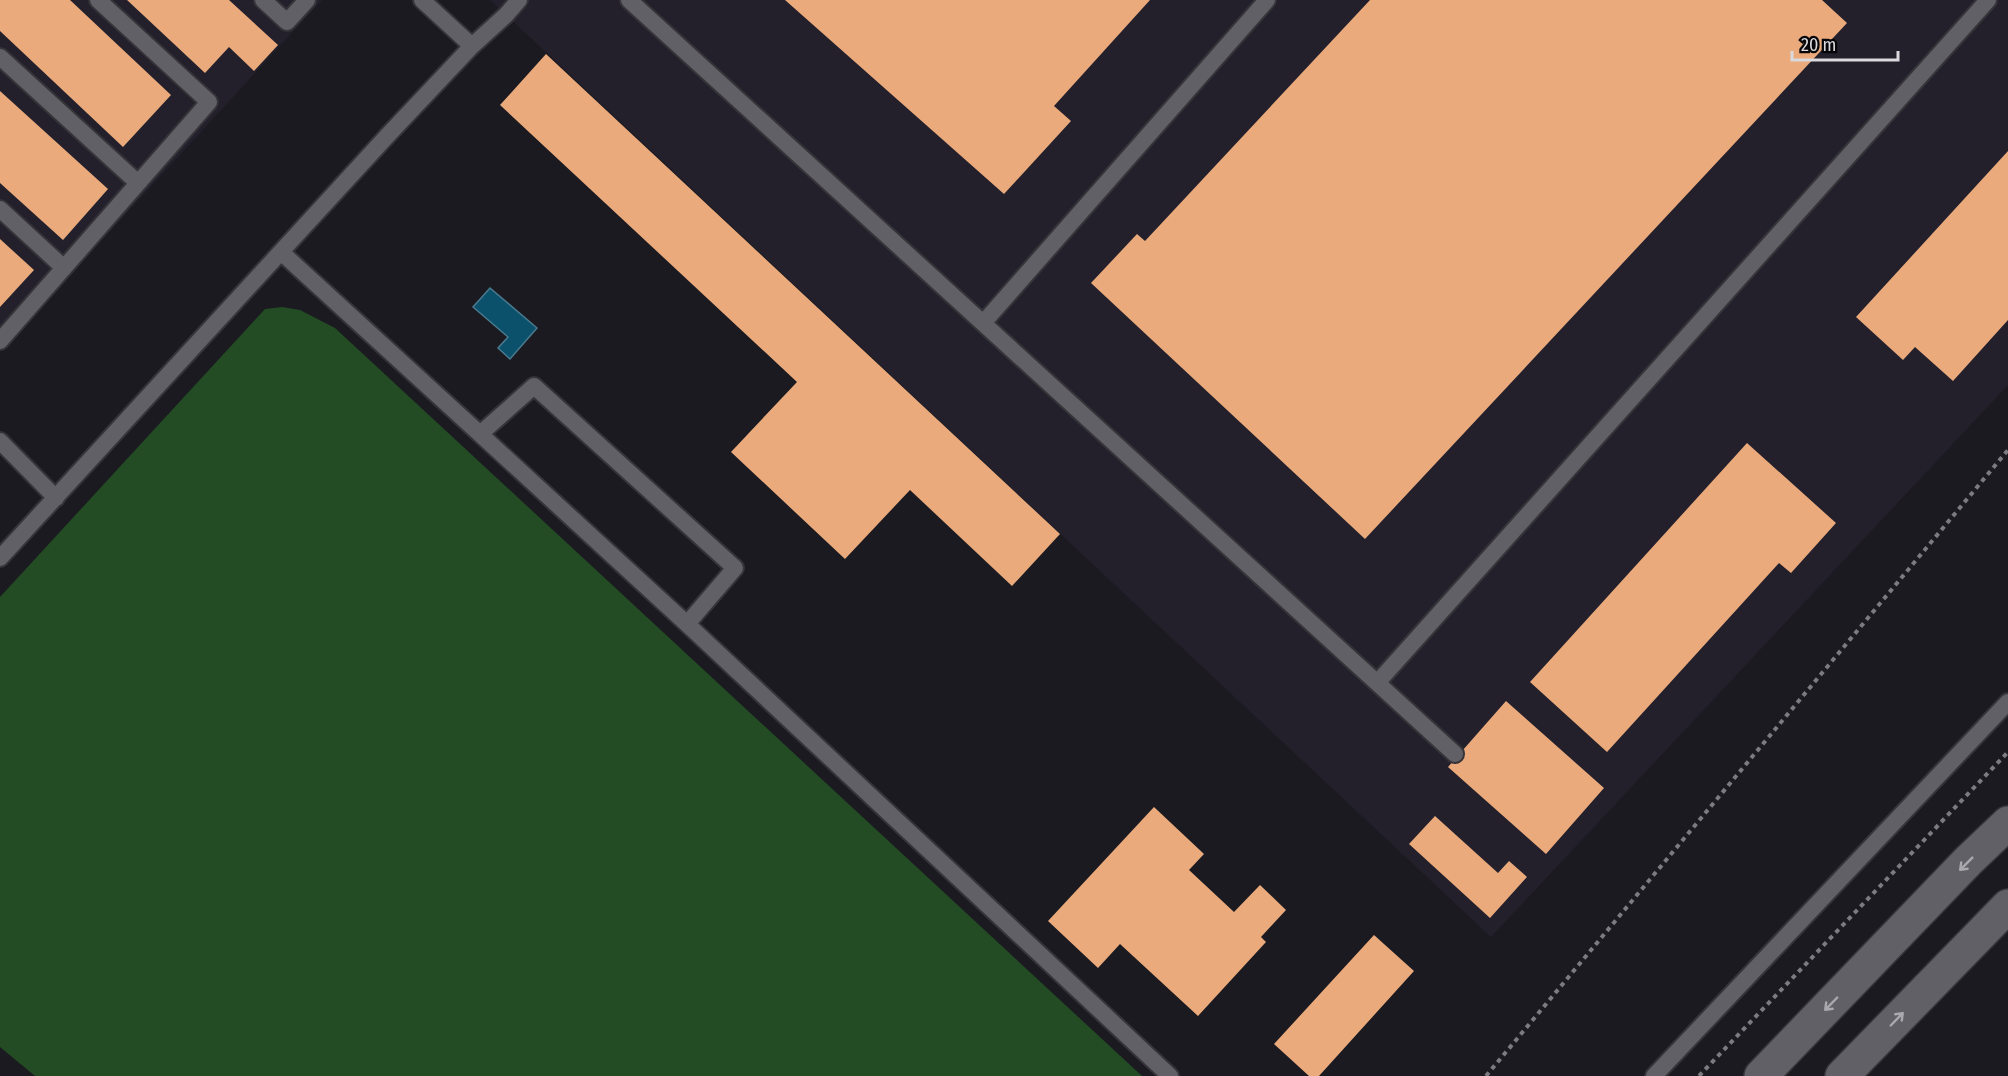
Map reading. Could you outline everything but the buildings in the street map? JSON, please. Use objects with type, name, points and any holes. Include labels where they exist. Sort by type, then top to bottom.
[{"type":"main road","points":[[1761,1076],[1968,861],[2008,823]]},
{"type":"main road","points":[[1842,1076],[2008,906]]},
{"type":"lane","points":[[0,341],[209,102],[98,0]]},
{"type":"lane","points":[[263,0],[287,22],[307,0]]},
{"type":"lane","points":[[422,0],[472,46]]},
{"type":"lane","points":[[0,558],[472,46],[519,0]]},
{"type":"lane","points":[[629,0],[1455,754]]},
{"type":"lane","points":[[984,322],[1267,0]]},
{"type":"lane","points":[[1377,682],[1988,0]]},
{"type":"lane","points":[[0,57],[138,183]]},
{"type":"lane","points":[[0,209],[64,268]]},
{"type":"lane","points":[[281,252],[687,624],[1170,1076]]},
{"type":"lane","points":[[480,434],[534,386],[735,568],[687,624]]},
{"type":"lane","points":[[0,441],[56,498]]},
{"type":"lane","points":[[1654,1076],[2008,702]]},
{"type":"path","points":[[1486,1076],[2008,450]]},
{"type":"path","points":[[1699,1076],[2008,752]]},
{"type":"shaded area","points":[[0,0],[322,0],[0,351]]},
{"type":"shaded area","points":[[490,0],[2008,0],[2008,385],[1491,937]]},
{"type":"green space","points":[[282,307],[300,310],[335,328],[1142,1076],[35,1076],[0,1047],[0,597],[265,309]]},
{"type":"water","points":[[490,288],[537,328],[510,359],[498,348],[508,337],[473,307]]}]
